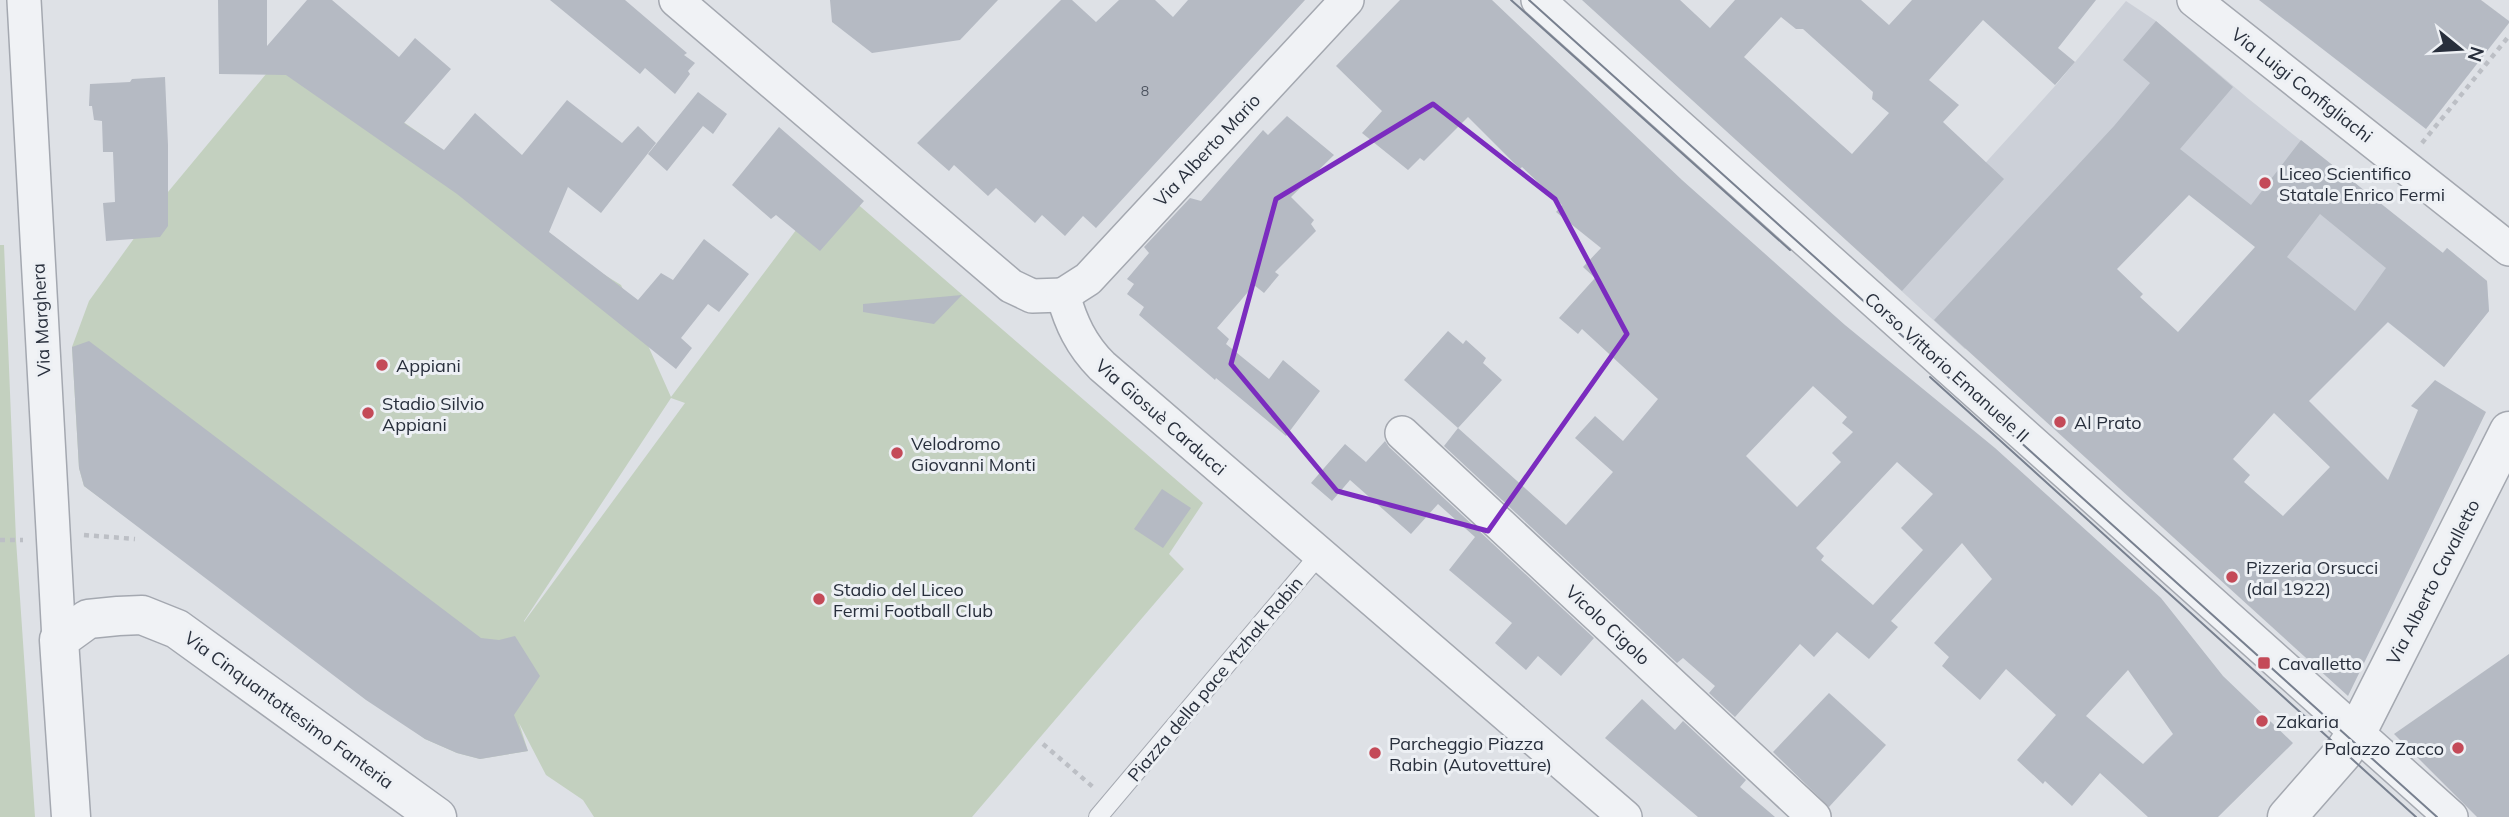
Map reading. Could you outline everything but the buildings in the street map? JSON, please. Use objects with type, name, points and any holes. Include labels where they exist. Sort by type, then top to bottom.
[{"type":"street","name":"Via Marghera","points":[[24,0],[59,640]]},
{"type":"street","points":[[676,0],[1011,286],[1032,296],[1063,295]]},
{"type":"street","name":"Via Alberto Mario","points":[[1063,295],[1088,279],[1347,0]]},
{"type":"street","name":"Corso Vittorio Emanuele II","points":[[1538,0],[2451,817]]},
{"type":"street","name":"Via Luigi Configliachi","points":[[2198,2],[2509,249]]},
{"type":"street","name":"Via Giosuè Carducci","points":[[1063,295],[1077,334],[1086,350],[1101,366],[1625,817]]},
{"type":"street","name":"Via Alberto Cavalletto","points":[[2287,817],[2343,753],[2357,732],[2509,431]]},
{"type":"street","name":"Vicolo Cigolo","points":[[1402,433],[1814,817]]},
{"type":"street","name":"Via Cinquantottesimo Fanteria","points":[[59,640],[88,619],[118,616],[142,615],[177,629],[437,817]]},
{"type":"street","points":[[59,640],[71,817]]},
{"type":"lane","name":"Piazza della pace Ytzhak Rabin","points":[[1098,817],[1319,555]]},
{"type":"path","points":[[2404,166],[2509,36]]},
{"type":"path","points":[[0,540],[16,540]]},
{"type":"path","points":[[1044,744],[1111,802]]},
{"type":"highlighted area","points":[[1433,104],[1555,199],[1627,334],[1488,531],[1337,491],[1231,364],[1276,199]]},
{"type":"shaded area","name":"Liceo Scientifico Statale Enrico Fermi","points":[[2126,1],[2156,21],[2250,100],[2442,253],[2447,248],[2487,281],[2489,311],[2444,367],[2385,320],[2371,337],[2174,182],[2031,276],[1965,349],[1884,275],[2055,86]]},
{"type":"green space","points":[[291,44],[428,139],[600,272],[621,285],[671,397],[832,182],[1203,503],[1169,554],[1184,569],[972,817],[594,817],[583,800],[546,775],[519,723],[528,751],[480,759],[457,753],[425,739],[84,486],[79,468],[72,347],[89,301],[163,198]],"holes":[[[671,398],[685,403],[524,622]]]},
{"type":"green space","points":[[0,245],[4,245],[16,540],[35,817],[0,817]]},
{"type":"tram line","points":[[1511,0],[1790,250]]},
{"type":"tram line","points":[[1529,0],[2437,817]]},
{"type":"tram line","points":[[1930,377],[2416,817]]},
{"type":"place","name":"Liceo Scientifico Statale Enrico Fermi","points":[[2265,183]]},
{"type":"place","name":"Appiani","points":[[382,365]]},
{"type":"place","name":"Stadio Silvio Appiani","points":[[368,413]]},
{"type":"place","name":"Al Prato","points":[[2060,422]]},
{"type":"place","name":"Velodromo Giovanni Monti","points":[[897,453]]},
{"type":"place","name":"Pizzeria Orsucci (dal 1922)","points":[[2232,577]]},
{"type":"place","name":"Stadio del Liceo Fermi Football Club","points":[[819,599]]},
{"type":"place","name":"Cavalletto","points":[[2264,663]]},
{"type":"place","name":"Zakaria","points":[[2262,721]]},
{"type":"place","name":"Palazzo Zacco","points":[[2458,748]]},
{"type":"place","name":"Parcheggio Piazza Rabin (Autovetture)","points":[[1375,753]]}]
